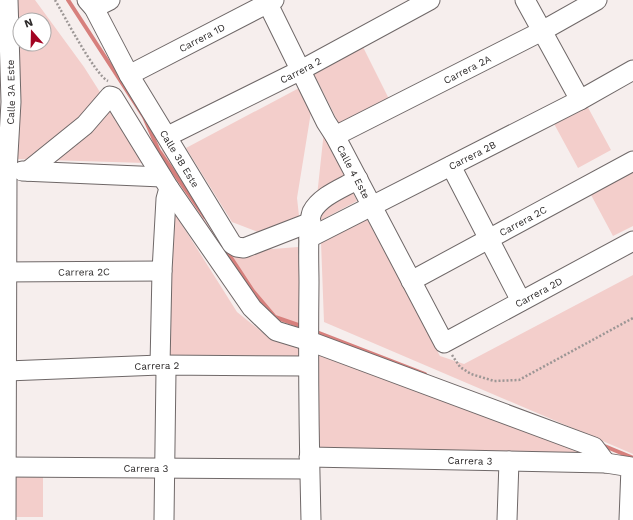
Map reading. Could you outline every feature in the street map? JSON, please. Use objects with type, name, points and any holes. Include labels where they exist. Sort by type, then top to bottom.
[{"type":"street","name":"Calle 3A Este","points":[[6,520],[3,499],[7,371],[3,272],[5,85],[8,0]]},
{"type":"street","name":"Carrera 2","points":[[168,136],[301,70],[430,0]]},
{"type":"street","points":[[525,0],[580,100]]},
{"type":"street","name":"Carrera 2A","points":[[336,136],[542,32],[597,0]]},
{"type":"street","name":"Calle 4 Este","points":[[269,1],[326,122],[336,136],[444,343]]},
{"type":"street","name":"Carrera 1D","points":[[129,75],[269,1]]},
{"type":"street","name":"Calle 3B Este","points":[[97,3],[129,75],[168,136],[232,244],[244,248],[310,230]]},
{"type":"street","name":"Carrera 2B","points":[[310,230],[372,205],[451,166],[580,100],[633,70]]},
{"type":"street","points":[[28,171],[85,124],[110,96],[113,97],[166,182],[252,308],[276,331],[309,338],[594,447],[606,463]]},
{"type":"street","name":"Carrera 2C","points":[[411,281],[633,161]]},
{"type":"street","points":[[451,166],[521,301]]},
{"type":"street","points":[[4,172],[28,171],[166,182]]},
{"type":"street","points":[[311,520],[308,314],[311,215],[315,206],[322,200],[358,179]]},
{"type":"street","points":[[164,520],[153,370],[160,365],[166,182]]},
{"type":"street","name":"Carrera 2D","points":[[444,343],[633,241]]},
{"type":"street","name":"Carrera 2C","points":[[3,272],[162,271]]},
{"type":"street","name":"Carrera 2","points":[[7,371],[160,365],[308,366]]},
{"type":"street","name":"Carrera 3","points":[[4,457],[159,468],[309,463],[509,461],[606,463],[631,467],[629,520]]},
{"type":"street","points":[[507,520],[509,461]]},
{"type":"street","points":[[153,520],[159,468]]},
{"type":"path","points":[[55,0],[73,32],[101,75],[106,80],[112,82]]},
{"type":"path","points":[[444,343],[460,368],[471,374],[494,381],[519,380],[633,318]]},
{"type":"shaded area","points":[[16,0],[35,0],[44,12],[16,12]]},
{"type":"shaded area","points":[[52,23],[84,67],[145,163],[15,159],[16,52],[52,52]]},
{"type":"shaded area","points":[[363,47],[389,99],[339,124],[313,72]]},
{"type":"shaded area","points":[[301,87],[311,112],[297,198],[301,234],[263,234],[232,222],[186,148]]},
{"type":"shaded area","points":[[585,102],[611,150],[578,168],[552,120]]},
{"type":"shaded area","points":[[324,131],[357,201],[314,224]]},
{"type":"shaded area","points":[[167,146],[225,228],[259,248],[273,249],[298,247],[303,334],[274,321],[177,192],[154,157]]},
{"type":"shaded area","points":[[633,170],[633,226],[613,236],[590,193]]},
{"type":"shaded area","points":[[167,201],[237,312],[272,340],[299,348],[301,360],[169,362]]},
{"type":"shaded area","points":[[364,213],[440,356],[464,364],[633,275],[633,454],[324,322],[321,242]]},
{"type":"shaded area","points":[[316,354],[514,427],[544,436],[592,455],[316,450]]},
{"type":"shaded area","points":[[15,475],[43,475],[43,517],[15,517]]},
{"type":"waterway","points":[[68,0],[144,117],[159,151],[205,217]]},
{"type":"waterway","points":[[226,250],[253,291],[275,317],[304,327]]},
{"type":"waterway","points":[[314,331],[425,374]]},
{"type":"waterway","points":[[602,445],[633,458]]}]
